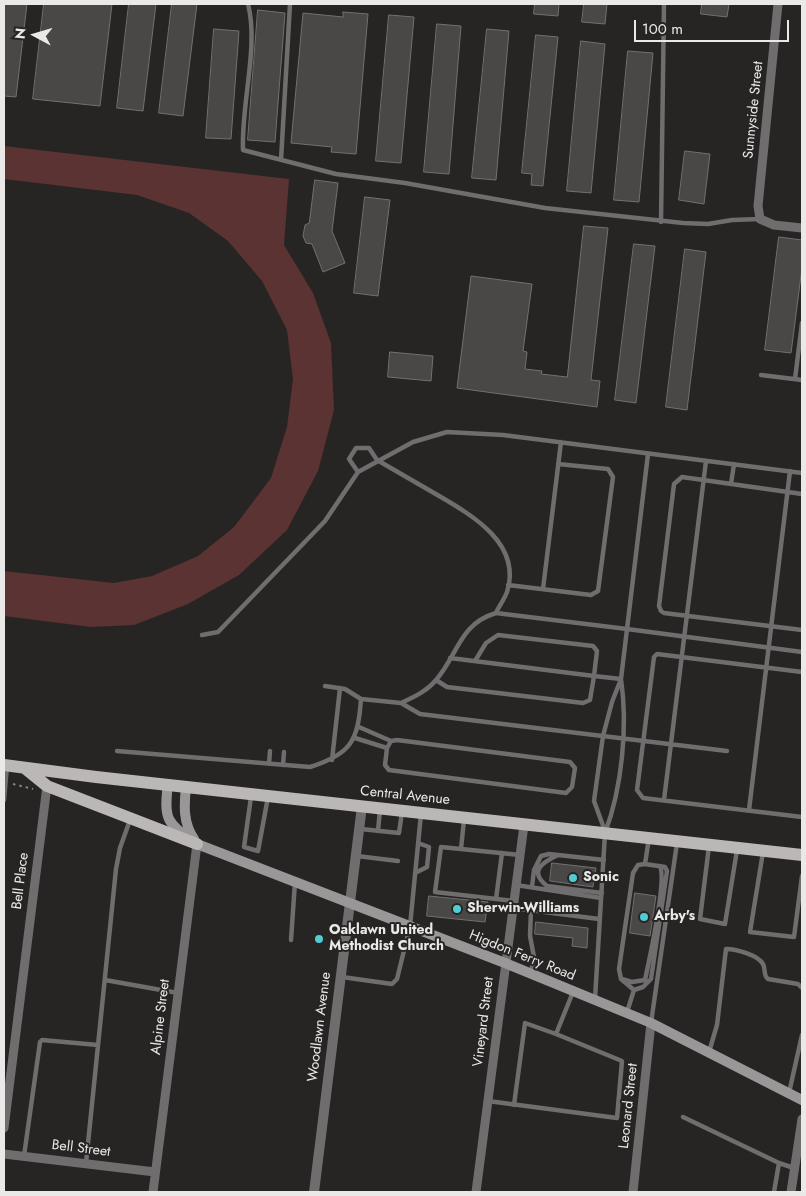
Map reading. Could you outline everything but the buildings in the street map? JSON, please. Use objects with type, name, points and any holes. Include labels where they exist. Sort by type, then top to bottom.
[{"type":"main road","name":"Central Avenue","points":[[6,766],[524,825],[802,854]]},
{"type":"main road","points":[[26,769],[47,790],[131,818],[197,844]]},
{"type":"main road","name":"Higdon Ferry Road","points":[[168,784],[165,810],[168,819],[175,828],[197,844],[505,962],[626,1012],[802,1100]]},
{"type":"main road","points":[[186,787],[186,822],[188,830],[197,844]]},
{"type":"street","name":"Sunnyside Street","points":[[760,220],[758,206],[778,4]]},
{"type":"street","points":[[760,220],[774,225],[802,228]]},
{"type":"street","name":"Bell Place","points":[[4,1128],[47,790]]},
{"type":"street","name":"Woodlawn Avenue","points":[[314,1192],[362,806]]},
{"type":"street","name":"Vineyard Street","points":[[476,1192],[524,825]]},
{"type":"street","name":"Alpine Street","points":[[153,1192],[197,844]]},
{"type":"street","name":"Leonard Street","points":[[633,1192],[651,1023]]},
{"type":"street","points":[[791,1192],[802,1119]]},
{"type":"street","name":"Bell Street","points":[[4,1154],[156,1172]]},
{"type":"lane","points":[[248,4],[252,30],[242,126],[243,150],[263,157],[336,174],[405,183],[545,208],[661,222],[708,224],[732,220],[760,220]]},
{"type":"lane","points":[[281,160],[290,4]]},
{"type":"lane","points":[[661,222],[664,4]]},
{"type":"lane","points":[[795,379],[802,323]]},
{"type":"lane","points":[[761,375],[802,380]]},
{"type":"lane","points":[[202,635],[218,632],[325,521],[358,472],[413,442],[447,432],[475,432],[802,472]]},
{"type":"lane","points":[[543,589],[561,442]]},
{"type":"lane","points":[[358,472],[349,459],[356,448],[369,448],[377,460],[465,510],[491,531],[504,550],[508,566],[508,585],[496,613]]},
{"type":"lane","points":[[605,832],[594,801],[603,736],[612,702],[621,679],[648,454]]},
{"type":"lane","points":[[664,800],[706,461]]},
{"type":"lane","points":[[508,585],[591,595],[598,590],[612,477],[608,469],[558,464]]},
{"type":"lane","points":[[731,484],[734,464]]},
{"type":"lane","points":[[749,810],[790,471]]},
{"type":"lane","points":[[802,494],[682,477],[677,479],[673,493],[659,606],[664,613],[687,617],[802,630]]},
{"type":"lane","points":[[401,703],[419,694],[436,680],[466,631],[482,617],[496,613],[685,635],[802,652]]},
{"type":"lane","points":[[436,680],[447,687],[583,703],[590,700],[597,651],[593,646],[498,635],[486,643],[475,661]]},
{"type":"lane","points":[[802,672],[657,654],[654,657],[637,790],[642,798],[802,817]]},
{"type":"lane","points":[[450,658],[621,679]]},
{"type":"lane","points":[[595,999],[605,832],[614,810],[623,738],[625,703],[621,679]]},
{"type":"lane","points":[[325,686],[346,689],[361,699],[401,703],[420,714],[727,751]]},
{"type":"lane","points":[[332,760],[340,688]]},
{"type":"lane","points":[[117,751],[310,767],[332,760],[355,738],[359,727],[361,699]]},
{"type":"lane","points":[[359,727],[392,741],[397,740],[570,762],[575,768],[572,787],[566,793],[389,770],[385,765],[388,748],[392,741]]},
{"type":"lane","points":[[355,738],[388,748]]},
{"type":"lane","points":[[270,751],[270,764]]},
{"type":"lane","points":[[284,752],[284,765]]},
{"type":"lane","points":[[4,800],[6,766]]},
{"type":"lane","points":[[252,794],[244,846],[258,851],[268,796]]},
{"type":"lane","points":[[378,831],[381,808]]},
{"type":"lane","points":[[359,828],[399,833],[402,810]]},
{"type":"lane","points":[[340,976],[392,984],[395,982],[410,926],[422,812]]},
{"type":"lane","points":[[86,1164],[116,868],[120,848],[131,818]]},
{"type":"lane","points":[[461,849],[465,818]]},
{"type":"lane","points":[[645,864],[649,838]]},
{"type":"lane","points":[[651,1023],[677,841]]},
{"type":"lane","points":[[415,873],[427,867],[429,847],[418,843]]},
{"type":"lane","points":[[710,844],[700,919],[725,924],[737,848]]},
{"type":"lane","points":[[520,855],[441,847],[435,892],[496,899],[531,910],[599,919]]},
{"type":"lane","points":[[763,851],[750,932],[794,937],[802,876]]},
{"type":"lane","points":[[496,899],[502,853]]},
{"type":"lane","points":[[532,887],[537,860],[542,856],[558,855],[604,860]]},
{"type":"lane","points":[[558,855],[542,863],[538,873],[540,880],[547,886],[601,895]]},
{"type":"lane","points":[[356,856],[398,860]]},
{"type":"lane","points":[[645,864],[660,866],[666,871],[651,979],[643,987],[634,990],[621,978],[619,969],[633,873],[638,866],[645,864]]},
{"type":"lane","points":[[621,978],[632,982],[645,980],[659,904],[662,872],[660,866]]},
{"type":"lane","points":[[291,940],[295,882]]},
{"type":"lane","points":[[516,885],[601,895]]},
{"type":"lane","points":[[531,910],[530,936],[534,957],[531,973]]},
{"type":"lane","points":[[709,1052],[717,1025],[726,949],[758,959],[768,979],[798,984],[802,988]]},
{"type":"lane","points":[[105,980],[178,994]]},
{"type":"lane","points":[[626,1012],[634,990]]},
{"type":"lane","points":[[556,1034],[574,991]]},
{"type":"lane","points":[[488,1102],[617,1118],[622,1061],[525,1023],[514,1104]]},
{"type":"lane","points":[[789,1093],[802,1034]]},
{"type":"lane","points":[[24,1156],[40,1042],[42,1040],[98,1045]]},
{"type":"lane","points":[[683,1117],[779,1163],[794,1168]]},
{"type":"lane","points":[[774,1192],[779,1163]]},
{"type":"path","points":[[6,781],[47,790]]},
{"type":"shaded area","points":[[4,146],[289,179],[284,245],[313,293],[331,343],[334,410],[318,471],[287,530],[239,575],[188,604],[134,625],[91,627],[4,616],[4,571],[114,583],[152,576],[198,556],[234,527],[271,478],[287,427],[293,379],[287,330],[262,281],[228,241],[189,213],[137,195],[4,179]]},
{"type":"place","name":"Sonic","points":[[573,878]]},
{"type":"place","name":"Sherwin-Williams","points":[[457,909]]},
{"type":"place","name":"Arby's","points":[[644,917]]},
{"type":"place","name":"Oaklawn United Methodist Church","points":[[319,939]]}]
